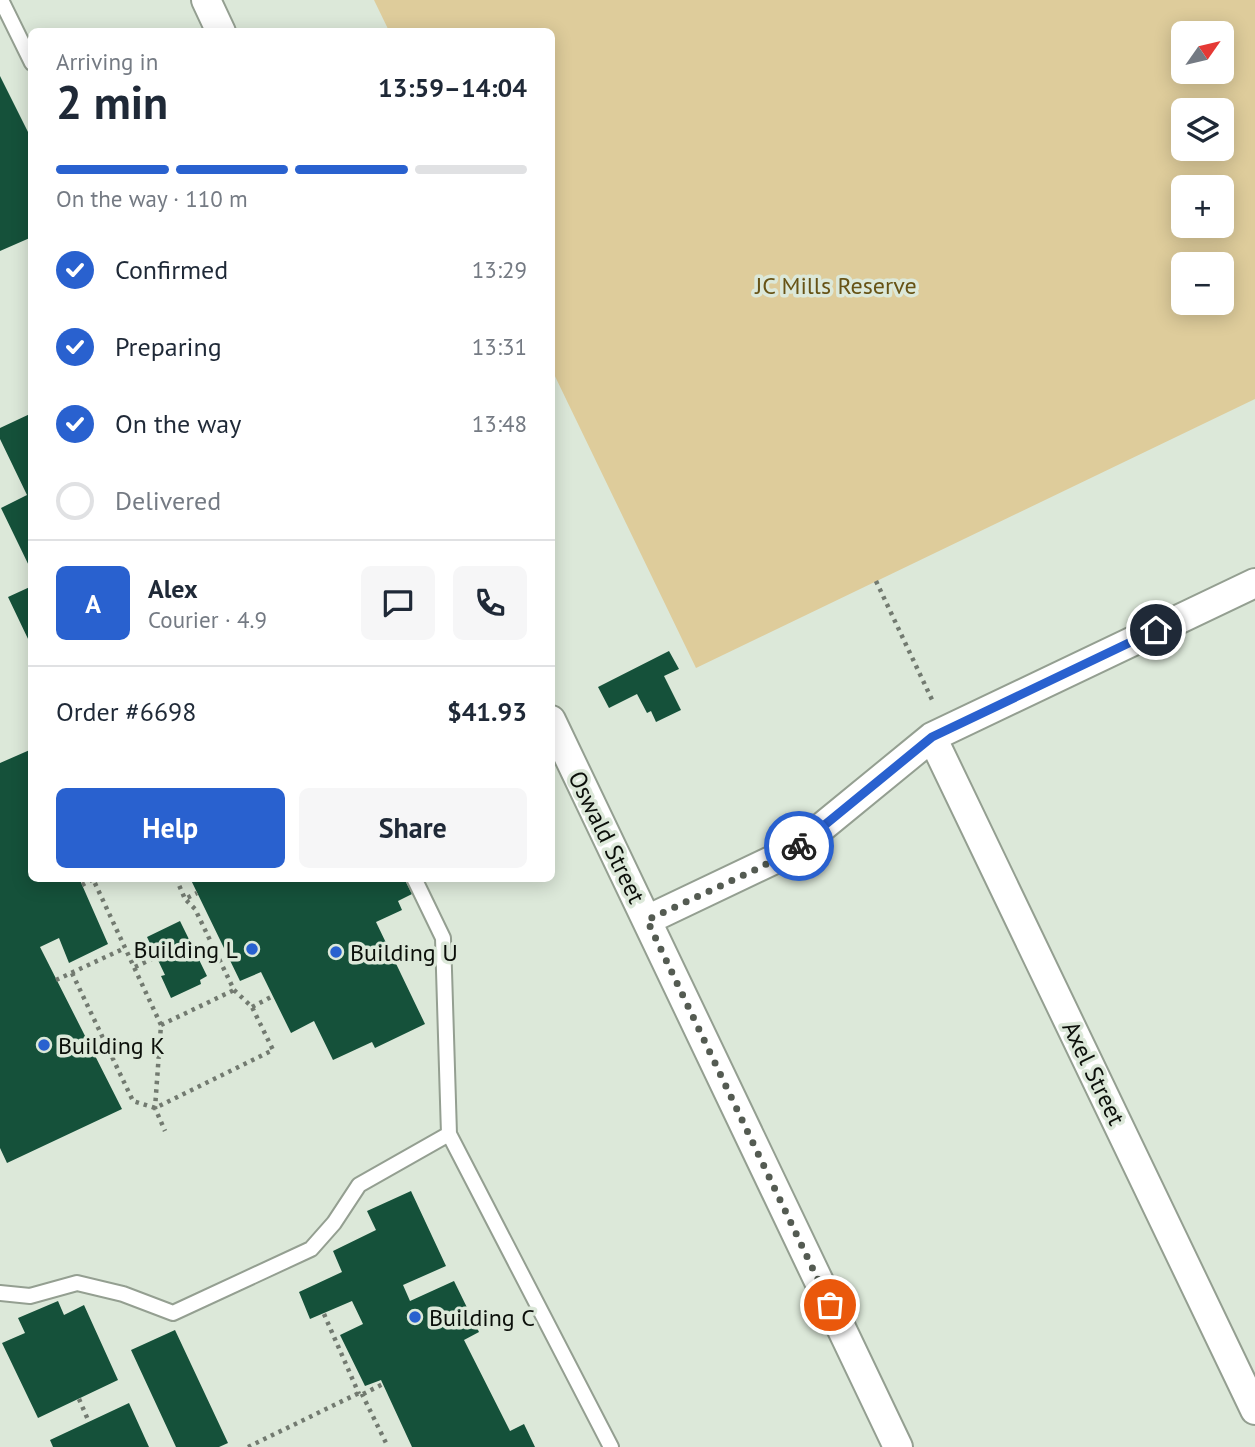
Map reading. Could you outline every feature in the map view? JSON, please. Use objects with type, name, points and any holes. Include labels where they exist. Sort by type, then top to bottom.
[{"type":"street","points":[[206,0],[219,28]]},
{"type":"street","points":[[647,920],[794,850],[932,737],[1255,583]]},
{"type":"street","name":"Oswald Street","points":[[555,728],[898,1447]]},
{"type":"street","name":"Axel Street","points":[[932,737],[1255,1410]]},
{"type":"lane","points":[[1,0],[28,55]]},
{"type":"lane","points":[[416,882],[443,938],[449,1134],[611,1447]]},
{"type":"lane","points":[[0,1293],[30,1296],[77,1283],[123,1294],[173,1313],[311,1249],[334,1223],[359,1185],[449,1134]]},
{"type":"path","points":[[876,582],[934,704]]},
{"type":"path","points":[[82,885],[88,882]]},
{"type":"path","points":[[94,882],[161,1025],[155,1108],[165,1131]]},
{"type":"path","points":[[72,972],[133,1101],[155,1108],[273,1050],[252,1007],[234,990],[195,909],[186,899],[178,882]]},
{"type":"path","points":[[186,899],[197,893]]},
{"type":"path","points":[[56,981],[125,948]]},
{"type":"path","points":[[134,968],[156,957]]},
{"type":"path","points":[[161,1025],[234,990]]},
{"type":"path","points":[[252,1007],[273,996]]},
{"type":"path","points":[[324,1314],[388,1447]]},
{"type":"path","points":[[248,1447],[383,1384]]},
{"type":"path","points":[[79,1399],[89,1422]]},
{"type":"green space","name":"JC Mills Reserve","points":[[374,0],[1255,0],[1255,399],[696,668],[555,376],[555,28],[388,28]]},
{"type":"building","points":[[0,76],[28,132],[28,239],[0,251]]},
{"type":"building","points":[[28,415],[28,564],[1,508],[27,495],[0,439],[0,428]]},
{"type":"building","points":[[28,588],[28,639],[8,597]]},
{"type":"building","points":[[669,651],[679,669],[664,676],[681,710],[656,722],[651,711],[647,713],[637,694],[609,708],[598,687]]},
{"type":"building","name":"Building K","points":[[28,751],[28,882],[81,882],[108,944],[69,963],[59,938],[40,947],[122,1109],[7,1163],[0,1148],[0,763]]},
{"type":"building","name":"Building U","points":[[192,882],[406,882],[412,894],[398,901],[402,910],[376,922],[425,1024],[375,1048],[372,1042],[333,1060],[314,1021],[291,1033],[261,972],[240,981]]},
{"type":"building","points":[[180,921],[207,976],[200,980],[201,984],[171,998],[161,976],[165,975],[147,937]]},
{"type":"building","name":"Building C","points":[[411,1191],[446,1266],[403,1285],[410,1301],[454,1281],[479,1332],[464,1340],[510,1431],[524,1424],[535,1447],[412,1447],[381,1380],[365,1386],[340,1335],[363,1324],[352,1301],[310,1319],[299,1292],[342,1272],[333,1251],[376,1230],[367,1211]]},
{"type":"building","points":[[58,1301],[64,1315],[84,1305],[118,1380],[38,1418],[2,1343],[25,1333],[18,1318]]},
{"type":"building","points":[[175,1330],[228,1443],[219,1447],[176,1447],[131,1350]]},
{"type":"building","points":[[129,1403],[149,1447],[53,1447],[50,1440]]},
{"type":"way so far","points":[[799,846],[759,868],[647,920],[830,1305]]},
{"type":"place","name":"Building L","points":[[252,949]]},
{"type":"place","name":"Building U","points":[[336,952]]},
{"type":"place","name":"Building K","points":[[44,1045]]},
{"type":"place","name":"Building C","points":[[415,1317]]},
{"type":"route","points":[[799,846],[932,737],[1156,630]]}]
